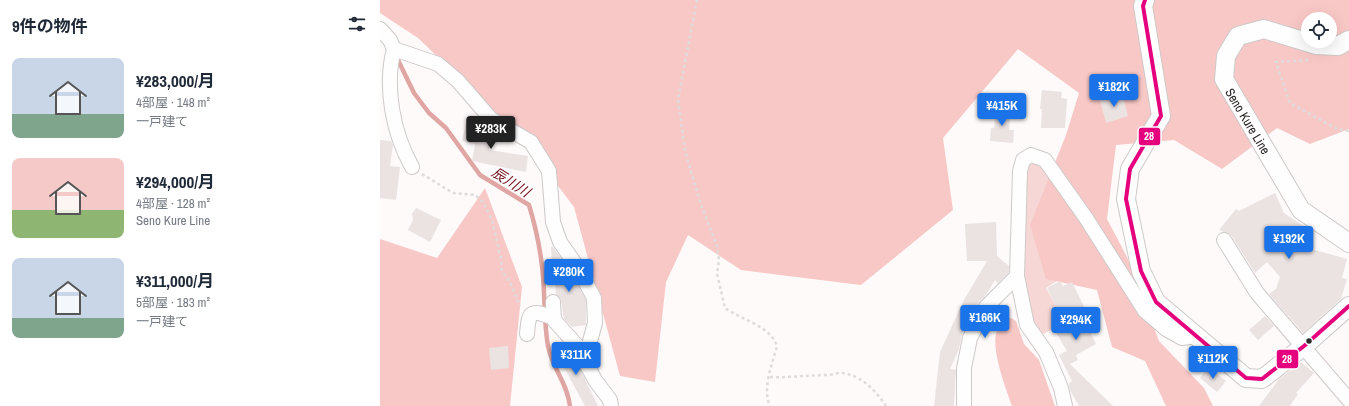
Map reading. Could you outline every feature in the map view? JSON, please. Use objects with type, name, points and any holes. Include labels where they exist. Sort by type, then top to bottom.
[{"type":"main road","points":[[1145,0],[1143,6],[1161,116],[1130,169],[1126,199],[1141,271],[1156,302],[1246,378],[1262,379],[1304,346],[1349,306]]},
{"type":"main road","name":"Seno Kure Line","points":[[1301,41],[1264,30],[1238,36],[1226,56],[1224,79],[1301,210],[1349,243]]},
{"type":"main road","name":"Seno Kure Line","points":[[1337,46],[1349,40]]},
{"type":"street","points":[[380,29],[390,40],[394,49],[389,66],[391,103],[399,138],[412,167]]},
{"type":"street","points":[[394,49],[438,64],[458,81],[491,119],[531,142],[549,171],[553,222],[560,242],[578,268],[594,298],[595,323],[587,352],[587,365],[595,380],[610,400],[611,406]]},
{"type":"street","points":[[1065,406],[1061,388],[1046,352],[1027,325],[1017,276],[1020,171],[1023,160],[1031,155],[1045,160],[1086,218],[1145,311],[1166,329],[1182,338],[1198,336]]},
{"type":"street","points":[[1224,240],[1257,293],[1349,400]]},
{"type":"street","points":[[964,406],[964,368],[970,338],[986,307],[1017,276]]},
{"type":"street","points":[[553,302],[554,318]]},
{"type":"street","points":[[527,334],[528,318],[531,314],[536,312],[554,318],[579,348],[587,352]]},
{"type":"path","points":[[697,0],[678,99],[684,151],[701,205],[717,246],[719,260],[717,274],[725,308],[765,330],[776,339],[777,347],[766,391],[766,399],[770,406]]},
{"type":"path","points":[[1314,48],[1308,61],[1276,62],[1290,104],[1337,129],[1349,131]]},
{"type":"path","points":[[412,167],[453,193],[475,196],[483,202],[494,227],[502,271],[510,282],[523,313],[528,318]]},
{"type":"path","points":[[770,376],[795,378],[841,373],[850,375],[861,380],[872,389],[886,406]]},
{"type":"shaded area","points":[[380,0],[1349,0],[1349,129],[1310,144],[1277,128],[1222,169],[1174,140],[1116,145],[1107,219],[1127,257],[1159,341],[1204,388],[1213,406],[1166,406],[1145,361],[1112,347],[1097,290],[1046,279],[1030,225],[1066,135],[1079,93],[1018,49],[943,138],[953,210],[861,285],[741,270],[688,235],[666,282],[655,382],[620,376],[574,207],[519,135],[418,38],[380,13]]},
{"type":"shaded area","points":[[1033,158],[1044,163],[1058,186],[1063,277],[1046,288],[1065,322],[1038,337],[1019,275],[1021,172]]},
{"type":"shaded area","points":[[485,188],[522,287],[510,406],[380,406],[380,239],[437,258]]},
{"type":"shaded area","points":[[1006,318],[1011,318],[1016,321],[1024,344],[1039,360],[1055,406],[1012,406],[997,357],[995,338],[997,331]]},
{"type":"building","points":[[1042,90],[1062,92],[1061,98],[1067,99],[1065,128],[1041,128],[1042,109],[1040,109]]},
{"type":"building","points":[[1122,93],[1128,116],[1106,123],[1100,100]]},
{"type":"building","points":[[996,108],[1011,109],[1009,130],[1014,130],[1013,143],[990,141],[991,128],[994,128]]},
{"type":"building","points":[[466,123],[488,127],[493,130],[489,150],[528,156],[526,172],[472,161],[475,144],[462,141]]},
{"type":"building","points":[[380,140],[391,141],[393,145],[390,166],[400,167],[396,200],[380,198]]},
{"type":"building","points":[[1275,193],[1284,213],[1314,233],[1304,247],[1347,259],[1342,278],[1347,279],[1341,299],[1303,333],[1269,294],[1276,289],[1280,277],[1267,262],[1255,273],[1231,235],[1219,230],[1236,209],[1239,211]]},
{"type":"building","points":[[416,208],[441,220],[430,242],[408,230],[413,220],[412,214]]},
{"type":"building","points":[[996,222],[997,256],[1009,266],[1009,272],[998,283],[995,280],[986,295],[978,303],[962,334],[959,349],[950,369],[956,370],[954,406],[934,406],[940,352],[964,300],[987,261],[967,261],[965,224]]},
{"type":"building","points":[[551,247],[553,247],[571,272],[586,300],[586,325],[572,327],[564,319],[561,301],[556,294],[555,280],[553,280]]},
{"type":"building","points":[[1060,281],[1063,286],[1072,282],[1096,331],[1091,334],[1096,344],[1076,355],[1078,360],[1070,364],[1113,406],[1079,406],[1070,390],[1069,384],[1072,381],[1059,355],[1067,351],[1054,329],[1064,323],[1047,288]]},
{"type":"building","points":[[1265,316],[1274,326],[1258,340],[1249,330]]},
{"type":"building","points":[[508,346],[509,368],[491,370],[489,348]]},
{"type":"building","points":[[566,346],[578,357],[580,369],[598,406],[585,406],[556,353]]},
{"type":"building","points":[[1301,362],[1314,373],[1296,393],[1298,394],[1290,406],[1259,406],[1279,379]]},
{"type":"building","points":[[1209,367],[1226,381],[1217,392],[1200,378]]},
{"type":"waterway","name":"辰川川","points":[[396,56],[414,93],[429,113],[446,128],[480,175],[529,205],[541,258],[548,346],[566,390],[570,406]]},
{"type":"transit line","name":"28","points":[[1145,0],[1143,6],[1161,116],[1130,169],[1126,199],[1141,271],[1156,302],[1246,378],[1262,379],[1304,346],[1349,306]]}]
